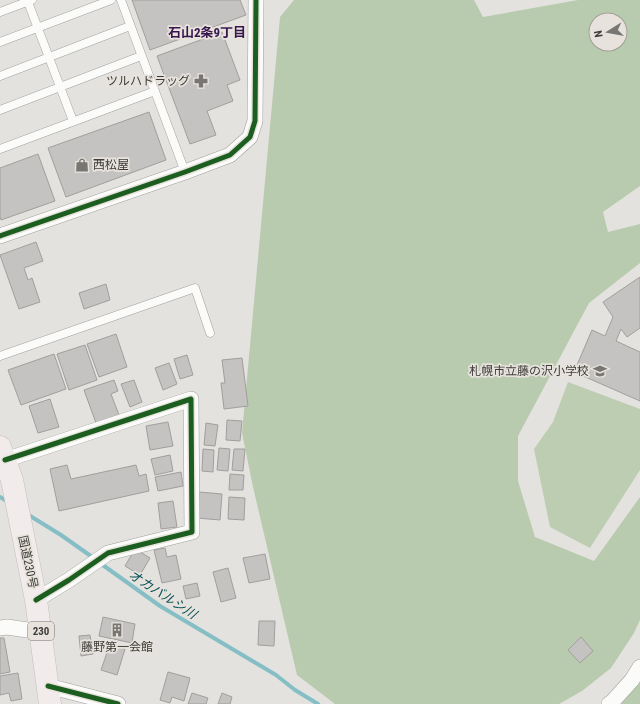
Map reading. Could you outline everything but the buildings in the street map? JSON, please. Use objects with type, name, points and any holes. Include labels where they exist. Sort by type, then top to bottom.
[{"type":"highway","name":"国道230号","points":[[6,462],[36,600],[49,695]]},
{"type":"street","points":[[0,236],[230,155],[250,137],[255,120],[256,0]]},
{"type":"street","points":[[6,462],[191,399],[192,532],[108,553],[69,580],[36,600]]},
{"type":"street","points":[[0,628],[7,627],[41,632]]},
{"type":"street","points":[[609,704],[632,680],[640,667]]},
{"type":"street","points":[[49,695],[118,704]]},
{"type":"lane","points":[[0,42],[111,0]]},
{"type":"lane","points":[[121,0],[185,172]]},
{"type":"lane","points":[[0,12],[30,1],[38,28],[73,121]]},
{"type":"lane","points":[[0,76],[130,26]]},
{"type":"lane","points":[[0,110],[141,56]]},
{"type":"lane","points":[[0,149],[154,91]]},
{"type":"lane","points":[[0,356],[195,288],[210,333]]},
{"type":"green space","points":[[294,0],[474,0],[483,17],[578,0],[640,0],[640,186],[603,212],[608,232],[640,224],[640,263],[589,303],[518,436],[518,481],[535,537],[594,561],[640,497],[640,620],[634,633],[611,668],[582,691],[559,704],[335,704],[297,675],[253,487],[242,433],[280,17]]},
{"type":"green space","points":[[568,382],[640,409],[640,470],[590,548],[550,527],[534,449],[553,422]]},
{"type":"green space","points":[[640,661],[640,704],[616,704]]},
{"type":"waterway","name":"オカバルシ川","points":[[0,497],[8,502]]},
{"type":"waterway","name":"オカバルシ川","points":[[27,514],[61,535],[95,559]]},
{"type":"waterway","name":"オカバルシ川","points":[[100,563],[160,606],[276,675],[295,690],[318,704]]},
{"type":"cycle path","points":[[0,236],[230,155],[250,137],[255,121],[256,0]]},
{"type":"cycle path","points":[[5,460],[191,399],[192,532],[108,553],[69,580],[36,600]]},
{"type":"cycle path","points":[[48,686],[118,704]]},
{"type":"place","name":"ツルハドラッグ","points":[[201,81]]},
{"type":"place","name":"西松屋","points":[[82,165]]},
{"type":"place","name":"札幌市立藤の沢小学校","points":[[600,371]]},
{"type":"place","name":"藤野第一会館","points":[[117,630]]},
{"type":"district","name":"石山2条9丁目","points":[[207,32]]}]
